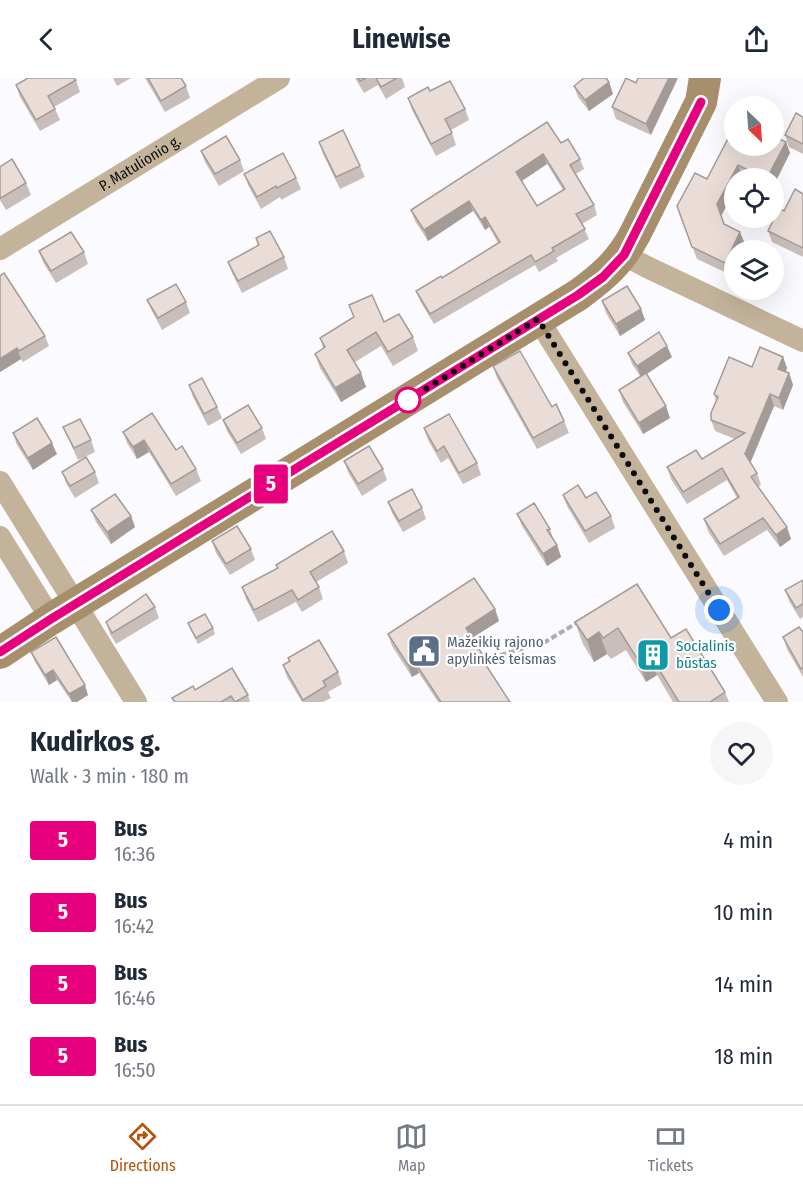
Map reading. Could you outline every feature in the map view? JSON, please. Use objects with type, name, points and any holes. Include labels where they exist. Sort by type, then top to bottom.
[{"type":"main road","points":[[0,652],[603,277],[624,255],[703,90],[730,78]]},
{"type":"street","name":"P. Matulionio g.","points":[[0,249],[279,78]]},
{"type":"street","points":[[624,255],[803,341]]},
{"type":"street","points":[[538,319],[777,702]]},
{"type":"street","points":[[0,482],[63,611]]},
{"type":"street","points":[[0,537],[136,702]]},
{"type":"path","points":[[483,660],[545,642],[589,615]]},
{"type":"building","points":[[28,78],[74,78],[76,80],[48,96],[55,109],[36,120],[16,85]]},
{"type":"building","points":[[148,78],[181,78],[186,86],[161,101]]},
{"type":"building","points":[[376,78],[397,78],[381,87]]},
{"type":"building","points":[[584,78],[606,78],[609,82],[585,100],[574,86]]},
{"type":"building","points":[[626,78],[636,83],[638,78],[669,78],[646,124],[612,107]]},
{"type":"building","points":[[450,81],[465,109],[445,119],[452,133],[431,144],[408,98],[428,87],[430,91]]},
{"type":"building","points":[[796,113],[803,117],[803,144],[785,135]]},
{"type":"building","points":[[547,122],[561,143],[568,139],[580,159],[570,165],[594,205],[576,214],[585,229],[552,248],[554,251],[535,262],[531,255],[430,314],[416,291],[441,276],[442,278],[500,242],[485,217],[481,220],[469,201],[424,230],[411,210]],"holes":[[[543,154],[565,189],[537,206],[516,172]]]},
{"type":"building","points":[[343,130],[360,166],[336,177],[319,142]]},
{"type":"building","points":[[226,136],[240,160],[215,174],[201,151]]},
{"type":"building","points":[[724,146],[724,156],[779,156],[772,168],[744,168],[738,165],[736,168],[724,168],[724,191],[717,204],[724,228],[732,228],[740,232],[736,240],[724,240],[724,263],[692,247],[677,206],[695,173],[707,179]]},
{"type":"building","points":[[283,153],[296,178],[257,197],[244,174]]},
{"type":"building","points":[[12,159],[26,183],[1,198],[0,167]]},
{"type":"building","points":[[795,189],[803,194],[803,248],[768,231],[769,228],[784,228],[784,211]]},
{"type":"building","points":[[270,231],[284,257],[238,281],[228,262],[259,245],[256,238]]},
{"type":"building","points":[[71,232],[84,252],[51,271],[39,251]]},
{"type":"building","points":[[4,273],[45,336],[19,351],[17,348],[0,359],[0,276]]},
{"type":"building","points":[[176,284],[186,302],[158,318],[147,300]]},
{"type":"building","points":[[627,286],[641,309],[616,324],[602,301]]},
{"type":"building","points":[[372,295],[384,322],[399,314],[413,337],[388,352],[376,332],[347,350],[361,373],[335,388],[315,354],[325,347],[320,338],[354,317],[349,305]]},
{"type":"building","points":[[659,332],[667,346],[637,366],[628,353]]},
{"type":"building","points":[[760,347],[783,357],[778,369],[789,373],[779,398],[770,394],[745,454],[757,473],[751,477],[787,527],[776,535],[763,518],[720,544],[704,519],[739,497],[722,468],[683,492],[667,467],[696,450],[702,459],[745,433],[711,420],[711,413],[718,397],[714,394],[729,357],[752,367]]},
{"type":"building","points":[[520,351],[552,407],[556,404],[564,421],[533,438],[493,366]]},
{"type":"building","points":[[646,373],[666,406],[639,423],[619,390]]},
{"type":"building","points":[[202,378],[217,407],[204,414],[189,385]]},
{"type":"building","points":[[248,405],[262,428],[237,443],[223,420]]},
{"type":"building","points":[[152,413],[176,450],[182,446],[196,469],[171,484],[144,440],[133,447],[123,432]]},
{"type":"building","points":[[449,414],[477,463],[459,473],[444,446],[437,451],[424,428]]},
{"type":"building","points":[[37,418],[52,443],[28,458],[13,433]]},
{"type":"building","points":[[80,419],[91,440],[74,448],[63,427]]},
{"type":"building","points":[[369,446],[383,469],[358,484],[344,461]]},
{"type":"building","points":[[86,457],[95,472],[70,486],[62,472]]},
{"type":"building","points":[[578,485],[586,498],[596,492],[611,516],[585,531],[563,495]]},
{"type":"building","points":[[412,489],[422,508],[399,521],[388,502]]},
{"type":"building","points":[[115,494],[131,516],[107,532],[91,510]]},
{"type":"building","points":[[534,503],[557,545],[543,554],[517,514]]},
{"type":"building","points":[[237,526],[251,549],[226,564],[212,541]]},
{"type":"building","points":[[332,531],[344,551],[310,572],[319,587],[298,600],[292,590],[254,610],[242,587],[278,568],[276,565]]},
{"type":"building","name":"Mažeikių rajono apylinkės teismas","points":[[474,578],[495,609],[466,628],[482,654],[480,656],[510,702],[441,702],[414,661],[408,665],[388,634]]},
{"type":"building","points":[[803,580],[803,604],[796,608],[785,590]]},
{"type":"building","name":"Socialinis būstas","points":[[637,584],[671,638],[686,629],[725,692],[710,702],[679,702],[649,653],[638,660],[618,628],[603,638],[599,632],[587,640],[575,622]]},
{"type":"building","points":[[146,594],[155,607],[112,633],[106,622]]},
{"type":"building","points":[[205,614],[213,628],[196,638],[188,623]]},
{"type":"building","points":[[799,627],[803,632],[803,668],[801,669],[783,637]]},
{"type":"building","points":[[56,637],[85,685],[69,694],[53,670],[45,675],[31,652]]},
{"type":"building","points":[[319,640],[338,672],[323,681],[326,686],[303,700],[283,665],[290,661],[288,658]]},
{"type":"building","points":[[232,668],[248,695],[235,702],[231,696],[221,702],[175,702],[172,698],[193,686],[195,690]]},
{"type":"bus line","name":"5","points":[[0,652],[578,295],[603,277],[624,255],[701,102]]},
{"type":"place","name":"Mažeikių rajono apylinkės teismas","points":[[424,651]]},
{"type":"place","name":"Socialinis būstas","points":[[653,655]]},
{"type":"route","points":[[408,400],[538,319],[719,610]]}]
